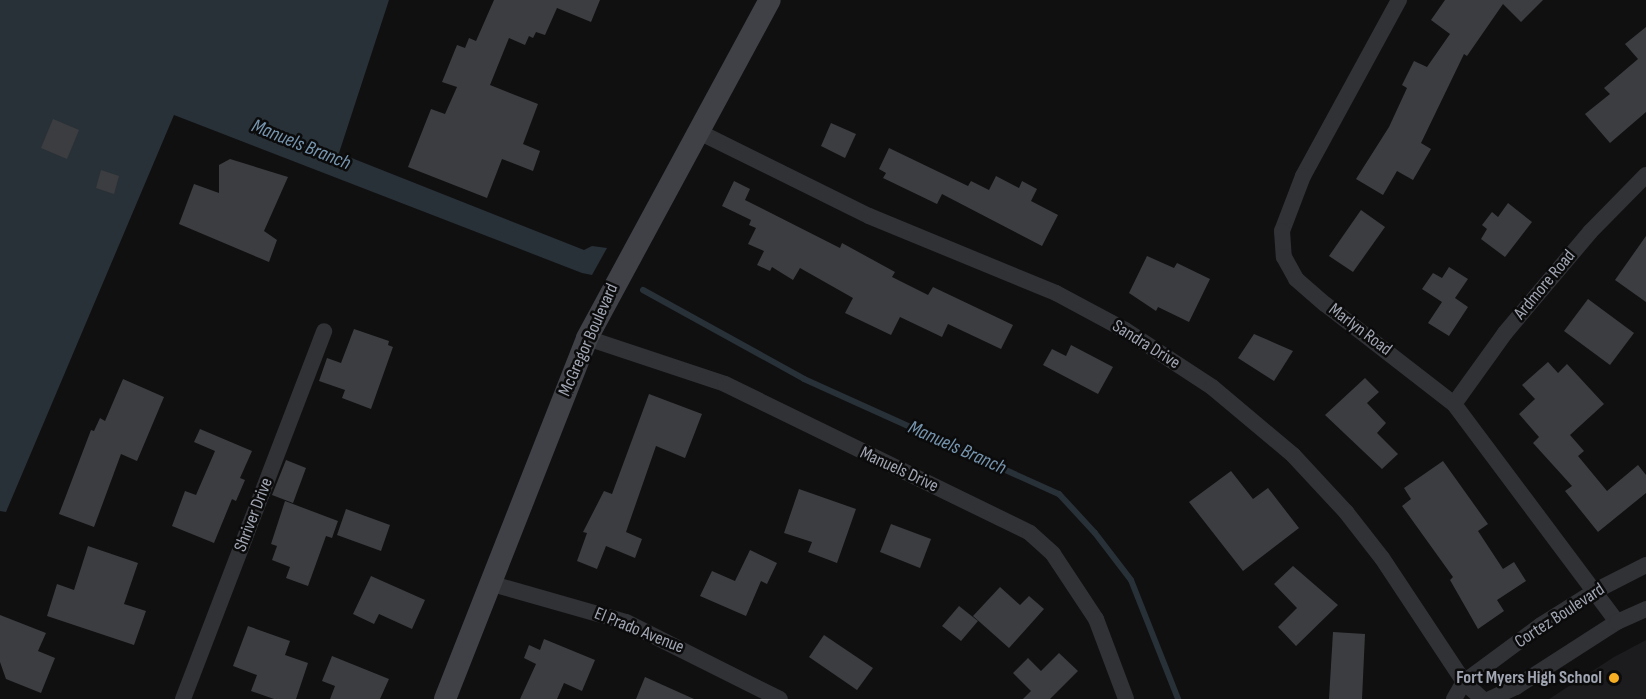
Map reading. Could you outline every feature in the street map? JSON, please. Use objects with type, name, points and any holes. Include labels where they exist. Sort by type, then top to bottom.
[{"type":"main road","name":"McGregor Boulevard","points":[[445,699],[586,338],[616,279],[701,133],[770,0]]},
{"type":"street","name":"Marlyn Road","points":[[1399,0],[1303,176],[1282,231],[1284,256],[1296,279],[1454,404],[1617,622]]},
{"type":"street","name":"Sandra Drive","points":[[701,133],[870,216],[1056,293],[1125,330],[1212,387],[1293,455],[1346,512],[1382,558],[1464,682],[1482,699]]},
{"type":"street","name":"Ardmore Road","points":[[1454,404],[1505,333],[1590,232],[1646,175]]},
{"type":"street","name":"Shriver Drive","points":[[183,699],[324,331]]},
{"type":"street","name":"Manuels Drive","points":[[586,338],[725,384],[1030,533],[1053,554],[1096,619],[1126,699]]},
{"type":"street","name":"Cortez Boulevard","points":[[1454,699],[1464,682],[1595,591],[1646,565]]},
{"type":"street","name":"El Prado Avenue","points":[[489,583],[626,622],[780,699]]},
{"type":"street","name":"Cortez Boulevard","points":[[1490,699],[1516,687],[1617,622],[1646,609]]},
{"type":"shaded area","name":"Fort Myers High School","points":[[1646,640],[1646,699],[1549,699],[1614,657]]},
{"type":"water","points":[[0,0],[389,0],[339,153],[584,250],[592,246],[607,248],[592,275],[582,273],[174,115],[6,512],[0,511]]},
{"type":"building","points":[[494,0],[600,0],[591,22],[557,8],[545,35],[536,32],[533,38],[529,36],[525,45],[509,38],[490,85],[538,104],[523,144],[540,151],[533,171],[502,159],[487,198],[408,167],[431,109],[445,114],[457,87],[442,82],[457,45],[465,48],[469,38],[476,41]]},
{"type":"building","points":[[1445,0],[1543,0],[1521,22],[1503,4],[1467,56],[1464,54],[1421,143],[1431,149],[1413,180],[1397,171],[1383,195],[1356,179],[1389,127],[1407,88],[1402,85],[1414,61],[1427,67],[1450,34],[1431,20]]},
{"type":"building","points":[[1646,27],[1646,112],[1610,143],[1585,114],[1610,94],[1604,88],[1638,59],[1625,44]]},
{"type":"building","points":[[53,119],[79,130],[67,159],[41,148]]},
{"type":"building","points":[[831,123],[856,134],[845,158],[821,146]]},
{"type":"building","points":[[889,148],[968,186],[971,181],[989,190],[996,176],[1019,188],[1022,181],[1037,189],[1031,201],[1058,215],[1042,246],[942,194],[937,204],[883,178],[886,173],[879,169]]},
{"type":"building","points":[[230,159],[288,177],[264,231],[277,240],[269,262],[179,224],[194,184],[219,193],[219,165]]},
{"type":"building","points":[[101,170],[119,176],[114,194],[96,188]]},
{"type":"building","points":[[734,181],[750,189],[745,200],[840,248],[842,243],[895,272],[892,277],[928,295],[933,287],[1013,325],[1001,349],[948,324],[942,337],[900,317],[891,335],[845,313],[853,298],[800,268],[793,280],[772,267],[770,271],[757,265],[764,251],[748,244],[756,228],[749,225],[751,220],[722,206]]},
{"type":"building","points":[[1508,203],[1532,222],[1505,257],[1481,239],[1487,229],[1482,225],[1492,212],[1498,217]]},
{"type":"building","points":[[1361,210],[1385,227],[1353,272],[1329,256]]},
{"type":"building","points":[[1646,236],[1646,302],[1615,280]]},
{"type":"building","points":[[1147,256],[1174,268],[1177,263],[1210,279],[1189,322],[1158,307],[1156,311],[1129,293]]},
{"type":"building","points":[[1449,267],[1468,279],[1455,298],[1468,307],[1449,336],[1428,323],[1442,302],[1422,289],[1433,273],[1442,278]]},
{"type":"building","points":[[1588,299],[1634,333],[1610,365],[1564,331]]},
{"type":"building","points":[[354,329],[389,341],[388,345],[393,347],[371,409],[342,398],[345,390],[319,381],[327,358],[341,363]]},
{"type":"building","points":[[1254,334],[1293,351],[1274,381],[1238,358]]},
{"type":"building","points":[[1071,345],[1113,367],[1098,394],[1043,365],[1052,349],[1066,356]]},
{"type":"building","points":[[1548,362],[1558,373],[1567,364],[1604,404],[1570,435],[1584,451],[1578,456],[1607,491],[1638,465],[1646,475],[1646,493],[1598,532],[1565,491],[1572,486],[1533,443],[1539,437],[1519,414],[1535,399],[1522,385]]},
{"type":"building","points":[[1365,378],[1379,392],[1367,403],[1386,423],[1377,433],[1398,454],[1382,469],[1325,415]]},
{"type":"building","points":[[123,379],[164,397],[137,461],[121,454],[94,527],[59,514],[91,430],[94,431],[100,418],[105,421]]},
{"type":"building","points":[[649,394],[702,414],[685,458],[656,446],[626,532],[642,539],[635,558],[606,546],[597,569],[577,561],[587,533],[583,532],[604,491],[612,494]]},
{"type":"building","points":[[200,429],[252,451],[240,478],[245,480],[236,501],[232,499],[214,543],[172,526],[185,491],[196,495],[215,451],[194,442]]},
{"type":"building","points":[[286,460],[306,468],[293,503],[272,495]]},
{"type":"building","points":[[1443,461],[1488,524],[1478,531],[1503,569],[1514,562],[1526,581],[1497,600],[1504,611],[1478,629],[1450,580],[1453,577],[1402,506],[1411,499],[1404,488]]},
{"type":"building","points":[[1231,471],[1253,499],[1268,488],[1299,528],[1243,571],[1189,502]]},
{"type":"building","points":[[799,489],[856,509],[837,563],[808,552],[812,542],[784,533]]},
{"type":"building","points":[[285,501],[338,521],[332,538],[326,536],[308,586],[286,578],[290,567],[272,560],[277,546],[271,544]]},
{"type":"building","points":[[346,509],[390,525],[381,551],[337,535]]},
{"type":"building","points":[[891,524],[931,539],[920,568],[880,552]]},
{"type":"building","points":[[88,546],[138,563],[124,604],[146,611],[134,645],[47,616],[57,584],[74,590]]},
{"type":"building","points":[[750,550],[777,563],[767,584],[761,581],[746,616],[700,596],[712,571],[735,581]]},
{"type":"building","points":[[1293,566],[1338,605],[1296,646],[1278,627],[1297,608],[1274,584]]},
{"type":"building","points":[[371,576],[425,600],[412,629],[379,614],[374,624],[353,614]]},
{"type":"building","points":[[1000,587],[1020,605],[1029,596],[1044,609],[1009,648],[973,616]]},
{"type":"building","points":[[959,606],[978,621],[961,641],[942,626]]},
{"type":"building","points":[[0,615],[46,633],[38,651],[55,658],[41,693],[6,679],[0,662]]},
{"type":"building","points":[[248,626],[290,641],[285,655],[308,663],[296,699],[274,699],[251,691],[257,675],[233,666]]},
{"type":"building","points":[[1333,632],[1365,634],[1362,699],[1329,699]]},
{"type":"building","points":[[824,635],[873,668],[857,690],[809,657]]},
{"type":"building","points":[[544,639],[595,660],[582,691],[564,683],[557,699],[520,699],[536,664],[524,658],[529,645],[540,650]]},
{"type":"building","points":[[1059,653],[1078,671],[1050,699],[1023,699],[1031,691],[1013,673],[1028,658],[1041,671]]},
{"type":"building","points":[[332,656],[389,679],[380,699],[330,699],[335,686],[322,681]]},
{"type":"building","points":[[645,677],[694,699],[636,699]]},
{"type":"waterway","name":"Manuels Branch","points":[[643,290],[804,379],[1059,494],[1095,533],[1131,580],[1178,699]]},
{"type":"place","name":"Fort Myers High School","points":[[1614,678]]}]
